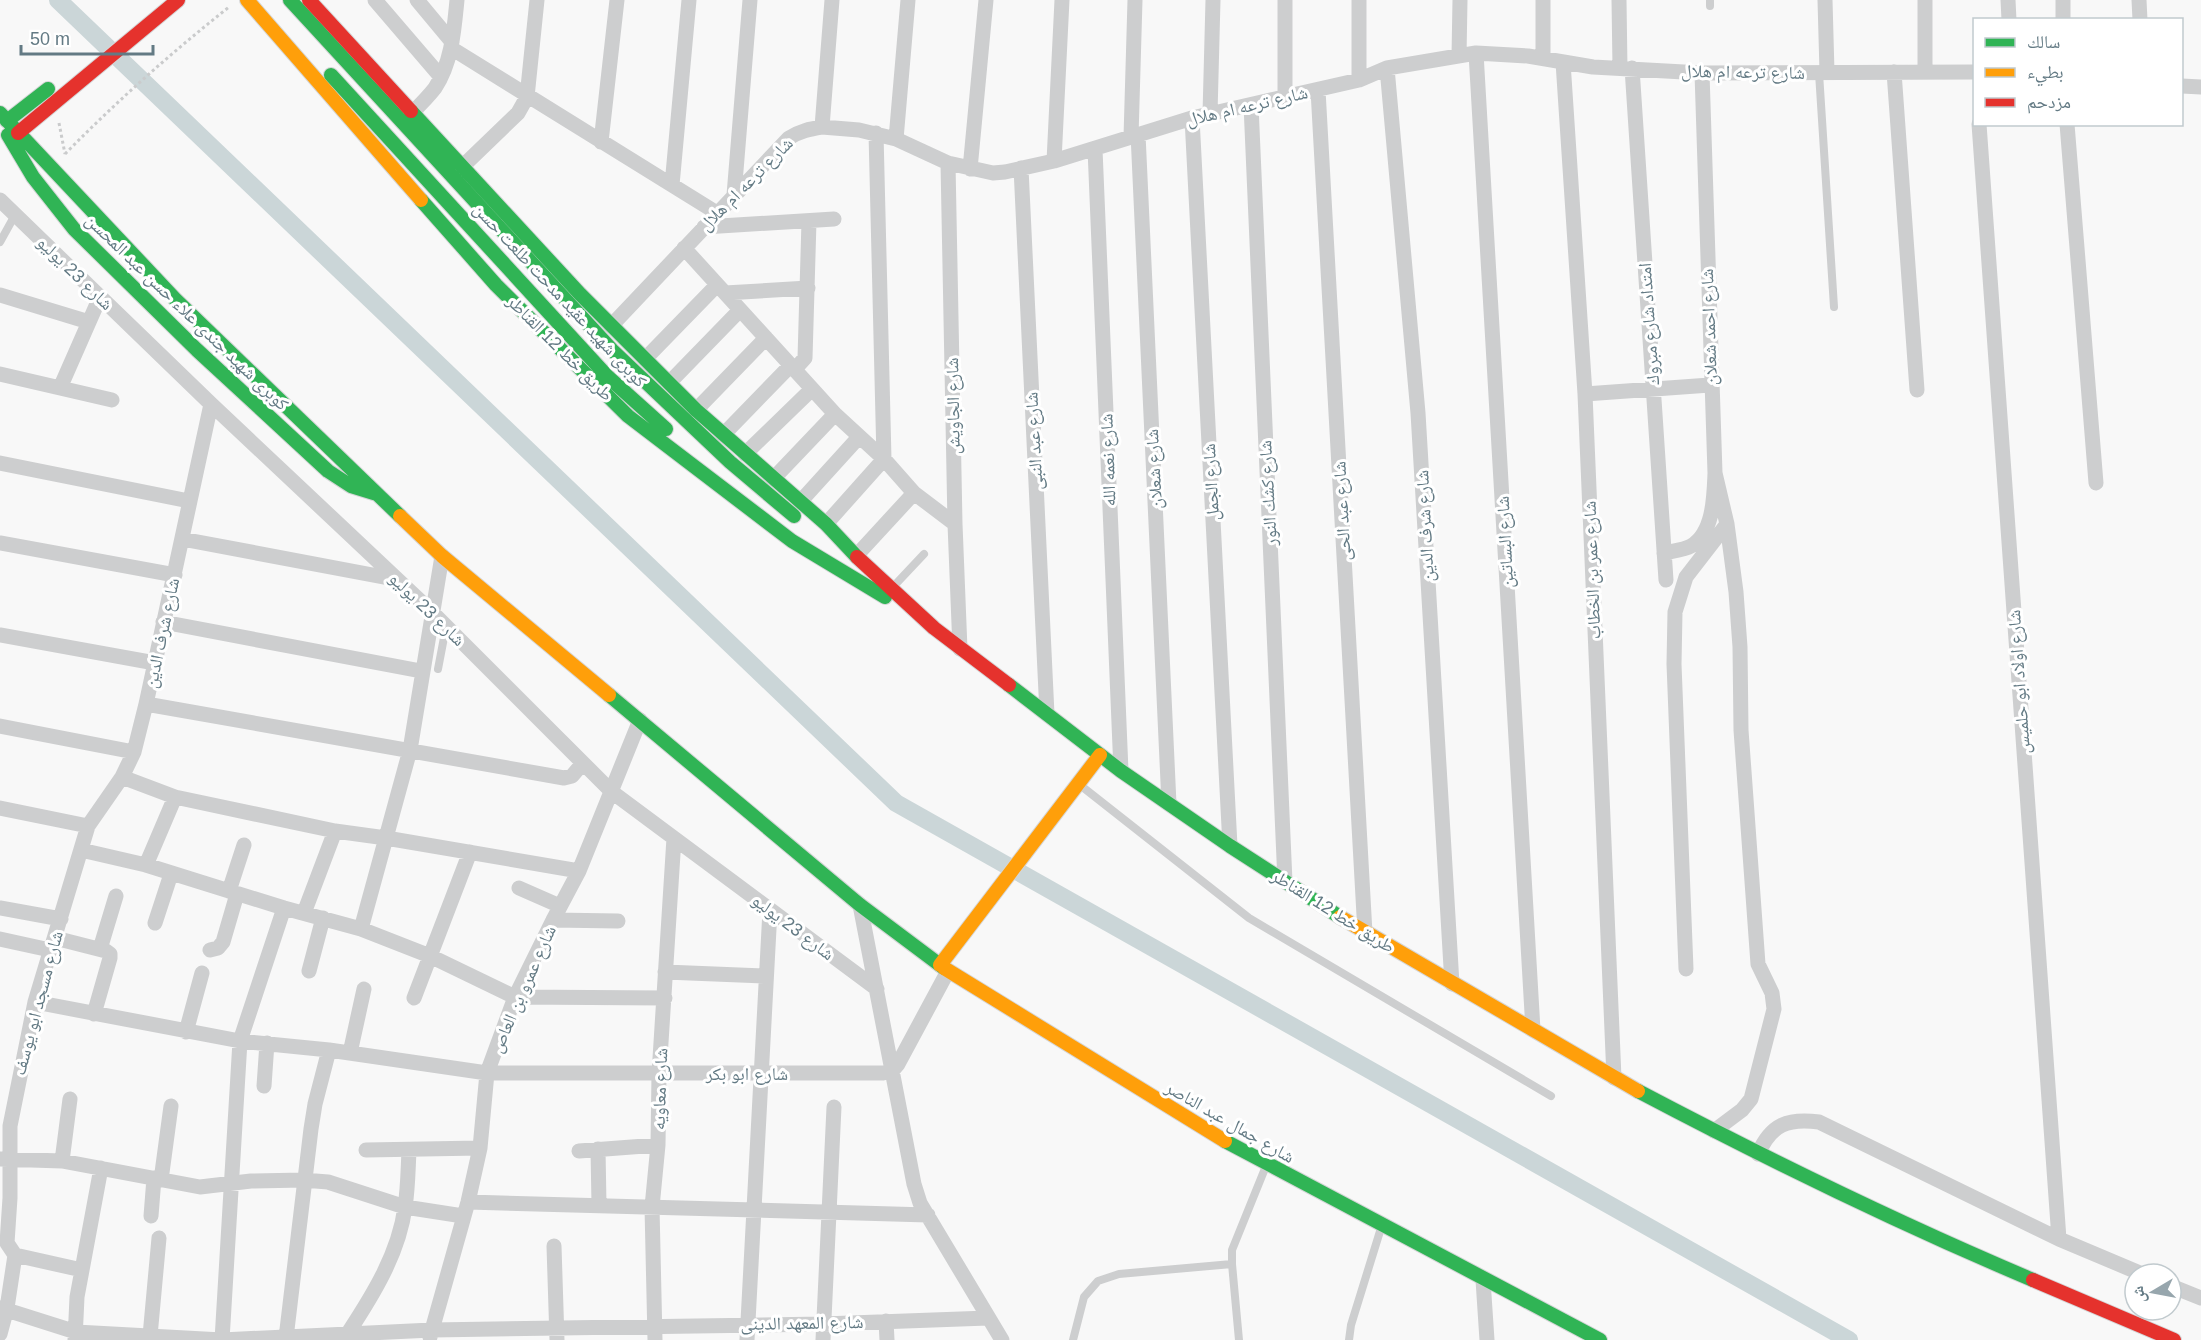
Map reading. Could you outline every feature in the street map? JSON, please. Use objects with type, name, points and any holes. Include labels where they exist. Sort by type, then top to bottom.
[{"type":"main road","points":[[18,133],[56,87],[162,0]]},
{"type":"main road","points":[[178,0],[56,87],[2,119],[18,133],[175,299],[442,556],[860,905]]},
{"type":"main road","name":"طريق خط 12 القناطر","points":[[247,0],[496,285],[628,416],[792,541],[933,628]]},
{"type":"main road","name":"كوبرى شهيد عقيد مدحت طلعت حسن","points":[[265,0],[287,28],[607,376],[691,450],[860,581]]},
{"type":"main road","name":"كوبرى شهيد عقيد مدحت طلعت حسن","points":[[290,0],[612,350],[755,484],[809,528],[870,570]]},
{"type":"main road","name":"طريق خط 12 القناطر","points":[[309,0],[612,326],[696,410],[826,524],[870,570],[933,628],[1100,756],[1230,846],[1365,933],[1614,1078],[1758,1154],[1968,1253],[2174,1340]]},
{"type":"main road","name":"كوبرى شهيد جندى علاء حسن عبد المحسن","points":[[2,119],[33,177],[50,201],[111,267],[328,471],[343,483],[361,491],[380,495]]},
{"type":"main road","points":[[944,968],[966,931],[1100,756]]},
{"type":"main road","name":"شارع جمال عبد الناصر","points":[[860,905],[944,968],[1266,1165],[1483,1280],[1574,1333],[1600,1340]]},
{"type":"street","points":[[375,0],[441,77]]},
{"type":"street","points":[[417,0],[451,45],[527,97],[717,213]]},
{"type":"street","points":[[412,113],[433,90],[441,77],[451,45],[457,0]]},
{"type":"street","points":[[462,167],[519,113],[527,97],[537,0]]},
{"type":"street","points":[[601,142],[617,0]]},
{"type":"street","points":[[672,185],[689,0]]},
{"type":"street","points":[[734,195],[750,0]]},
{"type":"street","points":[[822,127],[832,0]]},
{"type":"street","points":[[897,139],[908,0]]},
{"type":"street","points":[[970,169],[986,0]]},
{"type":"street","points":[[1054,160],[1062,0]]},
{"type":"street","name":"شارع شعلان","points":[[1135,0],[1134,135],[1169,804]]},
{"type":"street","points":[[1210,114],[1213,0]]},
{"type":"street","points":[[1285,0],[1285,98]]},
{"type":"street","points":[[1359,0],[1359,80]]},
{"type":"street","points":[[1459,56],[1460,0]]},
{"type":"street","points":[[1543,0],[1543,58]]},
{"type":"street","name":"امتداد شارع مبروك","points":[[1619,0],[1653,388],[1666,580]]},
{"type":"street","points":[[1823,73],[1825,0]]},
{"type":"street","points":[[1925,0],[1925,71]]},
{"type":"street","points":[[2008,0],[2009,18]]},
{"type":"street","points":[[2063,0],[2063,18]]},
{"type":"street","points":[[2139,0],[2140,18]]},
{"type":"street","name":"شارع ترعه ام هلال","points":[[612,326],[789,138],[805,130],[822,127],[876,133],[897,139],[948,163],[993,173],[1095,149],[1192,118],[1359,80],[1386,68],[1476,53],[1543,58],[1593,67],[1702,73],[1973,72]]},
{"type":"street","name":"شارع البساتين","points":[[1476,53],[1533,1030]]},
{"type":"street","name":"شارع عمر بن الخطاب","points":[[1563,62],[1585,394],[1614,1078]]},
{"type":"street","name":"شارع شرف الدين","points":[[1386,68],[1418,413],[1452,984]]},
{"type":"street","points":[[1894,72],[1917,390]]},
{"type":"street","name":"شارع احمد شعلان","points":[[1664,553],[1692,546],[1703,534],[1713,509],[1714,473],[1702,73]]},
{"type":"street","points":[[2183,87],[2200,91]]},
{"type":"street","name":"شارع عبد الحى","points":[[1318,90],[1365,933]]},
{"type":"street","name":"شارع كشك النور","points":[[1251,105],[1285,882]]},
{"type":"street","name":"شارع الجمل","points":[[1192,118],[1230,846]]},
{"type":"street","name":"شارع اولاد ابو حلميس","points":[[1979,126],[2059,1239]]},
{"type":"street","points":[[2067,126],[2096,483]]},
{"type":"street","points":[[826,524],[884,459],[876,133]]},
{"type":"street","name":"شارع نعمه الله","points":[[1095,149],[1121,771]]},
{"type":"street","name":"شارع الجاويش","points":[[948,163],[955,524],[960,649]]},
{"type":"street","name":"شارع عبد النبى","points":[[1021,168],[1047,714]]},
{"type":"street","name":"شارع 23 يوليو","points":[[0,200],[211,404],[433,613],[612,792],[877,989]]},
{"type":"street","points":[[704,227],[834,219]]},
{"type":"street","points":[[723,435],[805,358],[809,221]]},
{"type":"street","points":[[684,248],[835,414],[884,459],[914,493],[955,524]]},
{"type":"street","points":[[645,359],[721,289],[808,288]]},
{"type":"street","points":[[0,295],[89,322]]},
{"type":"street","points":[[60,388],[100,297]]},
{"type":"street","points":[[669,383],[740,310]]},
{"type":"street","points":[[696,410],[766,338]]},
{"type":"street","points":[[0,374],[112,400]]},
{"type":"street","points":[[1585,394],[1710,385]]},
{"type":"street","points":[[745,454],[812,389]]},
{"type":"street","name":"شارع شرف الدين","points":[[81,850],[88,826],[122,777],[134,752],[211,404]]},
{"type":"street","points":[[773,479],[835,414]]},
{"type":"street","points":[[800,502],[859,437]]},
{"type":"street","points":[[0,463],[189,501]]},
{"type":"street","points":[[1714,473],[1727,524],[1740,646],[1741,730],[1758,964],[1772,993],[1774,1009],[1755,1091],[1742,1110],[1714,1131]]},
{"type":"street","points":[[856,556],[914,493]]},
{"type":"street","points":[[1686,969],[1674,664],[1675,612],[1686,577],[1727,524]]},
{"type":"street","points":[[182,538],[396,579]]},
{"type":"street","points":[[0,543],[175,575]]},
{"type":"street","points":[[361,929],[410,750],[421,671],[442,556]]},
{"type":"street","points":[[163,622],[421,671]]},
{"type":"street","points":[[0,635],[155,663]]},
{"type":"street","points":[[146,704],[564,778],[572,776],[583,763]]},
{"type":"street","name":"شارع عمرو بن العاص","points":[[430,1335],[466,1209],[480,1148],[487,1073],[515,997],[579,871],[640,720]]},
{"type":"street","points":[[0,726],[134,752]]},
{"type":"street","points":[[122,777],[175,797],[334,831],[579,871]]},
{"type":"street","points":[[146,865],[175,797]]},
{"type":"street","points":[[0,808],[88,826]]},
{"type":"street","points":[[304,913],[334,831]]},
{"type":"street","name":"شارع معاويه","points":[[655,1333],[652,1207],[658,1145],[659,1074],[674,838]]},
{"type":"street","points":[[210,950],[218,948],[223,942],[244,844]]},
{"type":"street","points":[[81,850],[146,865],[284,908],[361,929],[430,956],[515,997],[665,998]]},
{"type":"street","name":"شارع مسجد ابو يوسف","points":[[0,1334],[10,1198],[5,1159],[13,1102],[35,1002],[81,850]]},
{"type":"street","points":[[414,998],[470,852]]},
{"type":"street","points":[[155,923],[171,874]]},
{"type":"street","points":[[519,888],[560,906]]},
{"type":"street","points":[[100,949],[116,896]]},
{"type":"street","points":[[860,905],[914,1184],[920,1203],[994,1331]]},
{"type":"street","points":[[0,908],[61,919]]},
{"type":"street","points":[[222,1340],[240,1041],[284,908]]},
{"type":"street","points":[[747,1340],[770,910]]},
{"type":"street","points":[[309,970],[323,918]]},
{"type":"street","points":[[553,920],[618,921]]},
{"type":"street","points":[[0,939],[106,951],[111,956],[94,1014]]},
{"type":"street","points":[[892,1071],[898,1064],[944,968]]},
{"type":"street","points":[[665,972],[765,976]]},
{"type":"street","points":[[186,1032],[202,973]]},
{"type":"street","points":[[350,1053],[364,989]]},
{"type":"street","name":"شارع ابو بكر","points":[[35,1002],[240,1041],[329,1050],[487,1073],[761,1074],[892,1071]]},
{"type":"street","points":[[264,1086],[267,1043]]},
{"type":"street","points":[[286,1338],[303,1180],[315,1104],[329,1050]]},
{"type":"street","points":[[62,1161],[70,1099]]},
{"type":"street","points":[[151,1216],[171,1106]]},
{"type":"street","points":[[822,1340],[834,1107]]},
{"type":"street","points":[[1758,1154],[1764,1139],[1775,1128],[1802,1120],[1819,1122],[2059,1239],[2123,1266]]},
{"type":"street","points":[[579,1151],[658,1145]]},
{"type":"street","points":[[366,1150],[480,1148]]},
{"type":"street","points":[[598,1149],[599,1205]]},
{"type":"street","points":[[348,1334],[385,1272],[398,1237],[405,1208],[409,1150]]},
{"type":"street","points":[[5,1159],[62,1161],[200,1187],[303,1180],[328,1182],[405,1208],[466,1209],[599,1205],[928,1215]]},
{"type":"street","points":[[76,1336],[77,1297],[101,1168]]},
{"type":"street","points":[[150,1336],[159,1238]]},
{"type":"street","points":[[554,1246],[556,1333]]},
{"type":"street","points":[[7,1247],[82,1270]]},
{"type":"street","points":[[1483,1280],[1487,1340]]},
{"type":"street","points":[[2183,1291],[2201,1298]]},
{"type":"street","name":"شارع المعهد الدينى","points":[[3,1308],[76,1336],[150,1336],[222,1340],[348,1334],[655,1333],[748,1324],[886,1321],[994,1331]]},
{"type":"street","points":[[886,1321],[887,1340]]},
{"type":"lane","points":[[1823,73],[1834,307]]},
{"type":"lane","points":[[0,242],[15,215]]},
{"type":"lane","points":[[891,589],[924,554]]},
{"type":"lane","points":[[438,669],[446,626]]},
{"type":"lane","points":[[1079,783],[1249,918],[1551,1096]]},
{"type":"lane","points":[[1239,1340],[1232,1250],[1266,1165]]},
{"type":"lane","points":[[1349,1340],[1351,1325],[1381,1226]]},
{"type":"lane","points":[[1073,1340],[1083,1297],[1098,1281],[1119,1274],[1232,1264]]},
{"type":"path","points":[[58,121],[65,154],[168,56],[232,5]]},
{"type":"waterway","points":[[58,0],[896,803],[1849,1340]]},
{"type":"traffic: fast","points":[[290,0],[612,350],[730,462],[794,516]]},
{"type":"traffic: fast","points":[[331,75],[607,376],[666,429]]},
{"type":"traffic: fast","points":[[7,121],[48,89]]},
{"type":"traffic: fast","points":[[411,111],[580,294],[696,410],[826,524],[857,557]]},
{"type":"traffic: fast","points":[[0,113],[175,299],[400,516]]},
{"type":"traffic: fast","points":[[8,135],[33,177],[74,229],[197,350],[328,471],[351,486],[377,494]]},
{"type":"traffic: fast","points":[[421,200],[496,285],[628,416],[792,541],[885,597]]},
{"type":"traffic: fast","points":[[1009,685],[1121,771],[1230,846],[1340,917]]},
{"type":"traffic: fast","points":[[609,695],[860,905],[944,968]]},
{"type":"traffic: fast","points":[[1638,1091],[1833,1190],[2033,1280]]},
{"type":"traffic: fast","points":[[1225,1141],[1600,1340]]},
{"type":"traffic: slow","points":[[247,0],[421,200]]},
{"type":"traffic: slow","points":[[400,516],[442,556],[609,695]]},
{"type":"traffic: slow","points":[[940,965],[1100,755]]},
{"type":"traffic: slow","points":[[1340,917],[1638,1091]]},
{"type":"traffic: slow","points":[[944,968],[1225,1141]]},
{"type":"traffic: jam","points":[[18,133],[178,0]]},
{"type":"traffic: jam","points":[[309,0],[411,111]]},
{"type":"traffic: jam","points":[[857,557],[934,628],[1009,685]]},
{"type":"traffic: jam","points":[[2033,1280],[2174,1340]]}]
